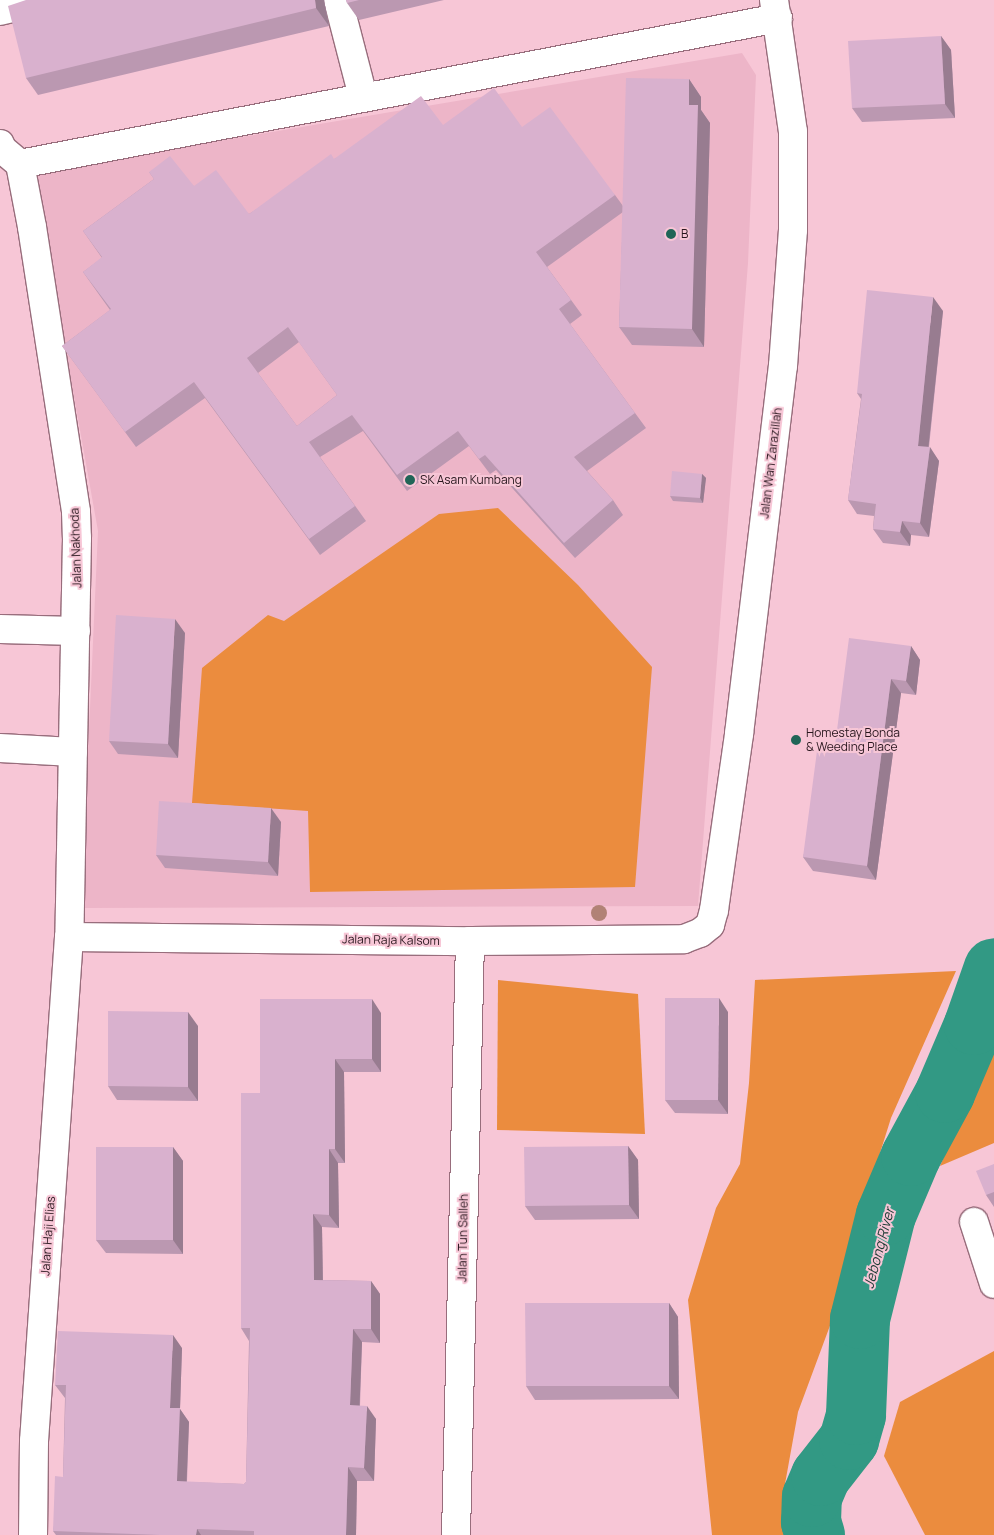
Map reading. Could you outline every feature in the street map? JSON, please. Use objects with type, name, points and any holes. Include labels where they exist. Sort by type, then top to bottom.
[{"type":"street","points":[[0,11],[46,0]]},
{"type":"street","points":[[338,0],[363,97]]},
{"type":"street","points":[[0,144],[2,149],[20,164],[363,97],[776,9]]},
{"type":"street","name":"Jalan Wan Zarazillah","points":[[710,925],[714,910],[739,734],[784,356],[793,230],[794,171],[793,132],[776,9]]},
{"type":"street","name":"Jalan Nakhoda","points":[[20,164],[32,227],[76,512],[76,630],[68,937]]},
{"type":"street","points":[[0,629],[76,630]]},
{"type":"street","points":[[0,748],[73,752]]},
{"type":"street","name":"Jalan Raja Kalsom","points":[[68,937],[470,941],[684,939],[700,933],[710,925]]},
{"type":"street","name":"Jalan Haji Elias","points":[[33,1535],[34,1441],[68,937]]},
{"type":"street","name":"Jalan Tun Salleh","points":[[456,1535],[470,941]]},
{"type":"street","points":[[974,1222],[994,1284]]},
{"type":"shaded area","name":"SK Asam Kumbang","points":[[742,53],[756,75],[748,263],[698,906],[81,908],[98,531],[34,172]]},
{"type":"shaded area","points":[[498,508],[578,585],[652,667],[635,887],[310,892],[308,811],[192,803],[202,668],[268,615],[284,621],[439,514]]},
{"type":"shaded area","points":[[956,971],[891,1118],[864,1204],[851,1269],[798,1412],[783,1495],[785,1535],[712,1535],[688,1300],[716,1208],[740,1164],[749,1083],[755,980]]},
{"type":"shaded area","points":[[498,980],[638,994],[645,1134],[497,1130]]},
{"type":"shaded area","points":[[994,1037],[994,1143],[940,1166],[959,1123]]},
{"type":"shaded area","points":[[994,1351],[994,1535],[925,1535],[884,1456],[900,1402]]},
{"type":"building","points":[[26,0],[315,0],[316,8],[26,78],[8,6]]},
{"type":"building","points":[[346,0],[359,0],[347,3]]},
{"type":"building","points":[[941,36],[945,104],[852,108],[848,41]]},
{"type":"building","name":"B","points":[[626,78],[689,79],[689,105],[698,105],[692,329],[619,327]]},
{"type":"building","points":[[494,88],[522,127],[550,107],[615,195],[536,252],[571,300],[559,309],[635,413],[574,457],[613,500],[564,543],[485,455],[479,459],[458,431],[397,475],[352,415],[309,442],[355,506],[309,539],[194,382],[125,432],[62,346],[111,309],[83,272],[102,257],[83,231],[154,179],[149,172],[170,156],[194,186],[216,170],[249,214],[331,154],[334,159],[421,96],[443,125]],"holes":[[[288,327],[337,395],[297,426],[247,358]]]},
{"type":"building","points":[[867,290],[933,297],[918,446],[930,447],[920,523],[902,521],[900,532],[873,529],[876,504],[848,500],[862,394],[857,393]]},
{"type":"building","points":[[672,471],[702,474],[700,498],[670,496]]},
{"type":"building","points":[[116,615],[175,619],[168,744],[109,741]]},
{"type":"building","points":[[849,638],[911,646],[906,681],[891,679],[867,866],[803,857],[817,751],[834,753]]},
{"type":"building","points":[[159,801],[271,808],[268,862],[156,855]]},
{"type":"building","points":[[665,998],[719,998],[718,1100],[665,1100]]},
{"type":"building","points":[[260,999],[372,999],[372,1059],[335,1059],[335,1149],[329,1149],[329,1215],[313,1214],[314,1280],[371,1281],[371,1329],[353,1329],[350,1405],[367,1406],[364,1468],[348,1467],[346,1535],[254,1535],[254,1531],[197,1529],[196,1535],[53,1531],[55,1476],[63,1477],[66,1385],[55,1385],[58,1331],[173,1335],[170,1408],[180,1408],[177,1481],[244,1484],[246,1482],[250,1328],[241,1328],[241,1093],[260,1093]]},
{"type":"building","points":[[108,1011],[188,1012],[188,1087],[108,1086]]},
{"type":"building","points":[[628,1146],[629,1205],[525,1206],[524,1147]]},
{"type":"building","points":[[96,1147],[173,1147],[173,1240],[96,1240]]},
{"type":"building","points":[[994,1164],[994,1192],[986,1195],[976,1171]]},
{"type":"building","points":[[525,1303],[669,1303],[669,1386],[526,1386]]},
{"type":"waterway","name":"Jebong River","points":[[815,1535],[811,1522],[812,1497],[821,1476],[849,1440],[856,1415],[860,1319],[886,1215],[911,1156],[945,1093],[974,1025],[994,968]]},
{"type":"place","name":"B","points":[[671,234]]},
{"type":"place","name":"SK Asam Kumbang","points":[[410,480]]},
{"type":"place","name":"Homestay Bonda & Weeding Place","points":[[796,740]]}]
